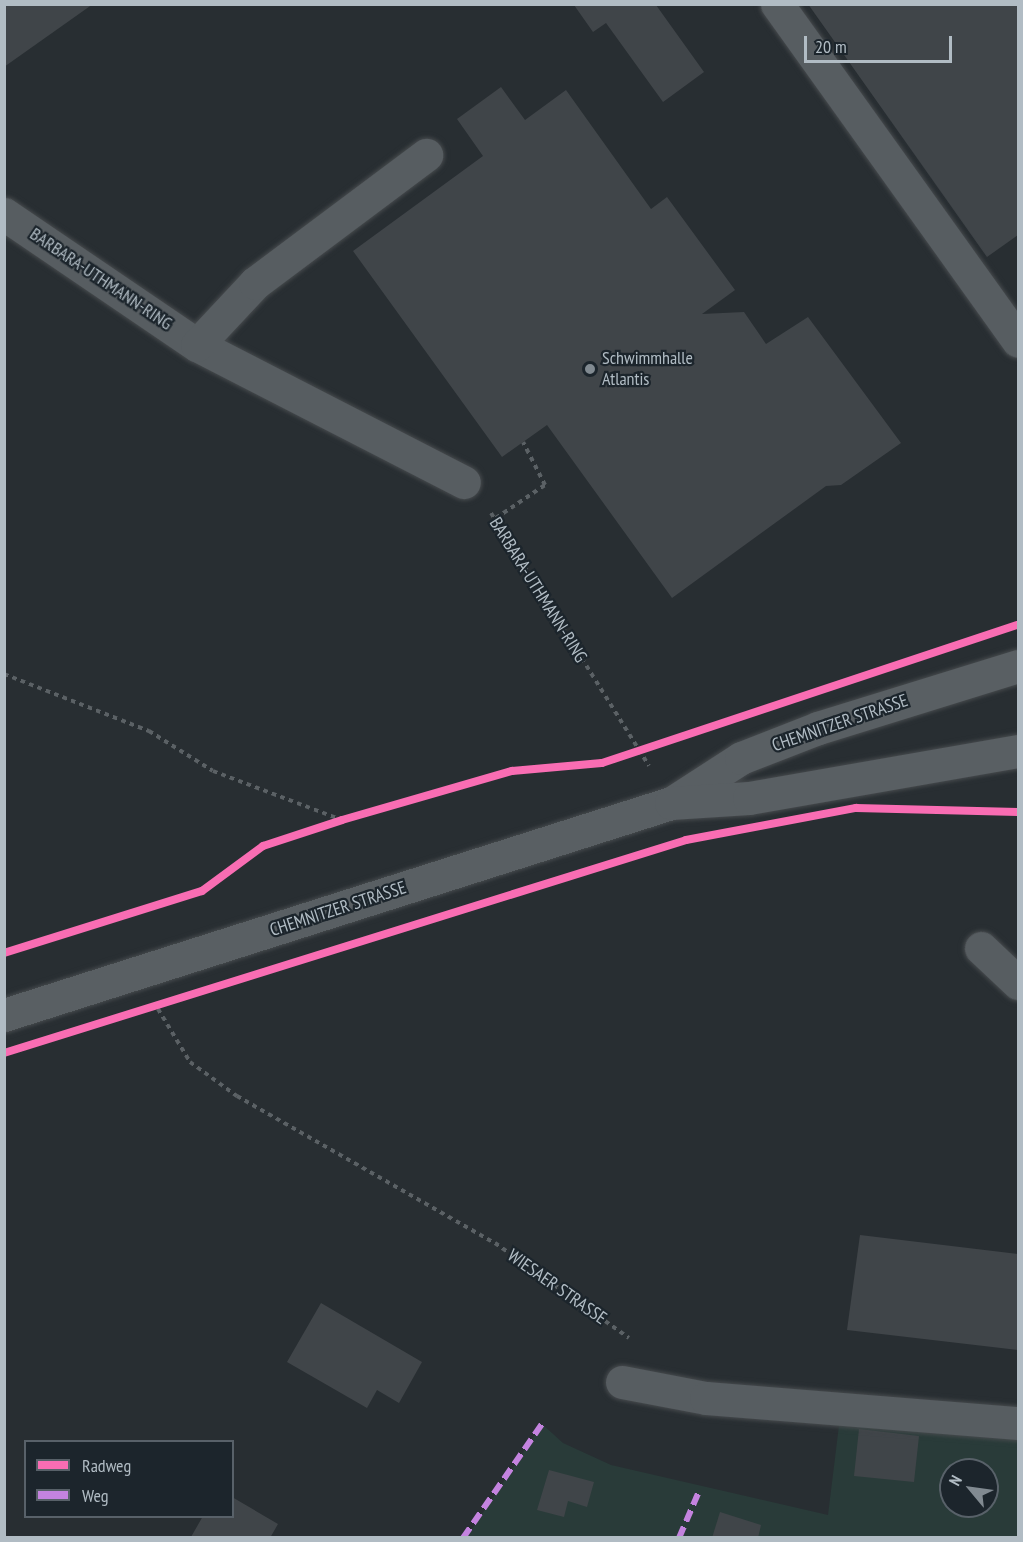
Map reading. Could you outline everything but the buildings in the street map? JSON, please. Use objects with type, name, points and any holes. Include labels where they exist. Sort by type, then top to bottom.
[{"type":"main road","name":"CHEMNITZER STRASSE","points":[[671,803],[741,758],[818,728],[1018,666]]},
{"type":"main road","name":"CHEMNITZER STRASSE","points":[[4,1015],[671,803],[749,798],[1018,751]]},
{"type":"street","points":[[777,4],[1014,320]]},
{"type":"street","points":[[197,345],[255,283],[426,155]]},
{"type":"street","name":"BARBARA-UTHMANN-RING","points":[[4,214],[197,345],[464,483]]},
{"type":"street","points":[[981,948],[1018,983]]},
{"type":"street","points":[[622,1382],[706,1398],[1018,1423]]},
{"type":"path","points":[[496,518],[545,485],[523,442]]},
{"type":"path","points":[[4,674],[148,731],[213,771],[342,820]]},
{"type":"shaded area","points":[[841,1409],[1018,1437],[1018,1537],[466,1538],[542,1424],[563,1443],[611,1465],[828,1515]]},
{"type":"marked path","points":[[463,1538],[542,1424]]},
{"type":"marked path","points":[[679,1538],[700,1489]]},
{"type":"cycle path","points":[[4,953],[202,891],[263,846],[342,820],[512,771],[602,763],[1018,625]]},
{"type":"cycle path","points":[[4,1053],[686,840],[856,808],[1018,812]]},
{"type":"place","name":"Schwimmhalle Atlantis","points":[[590,369]]}]
